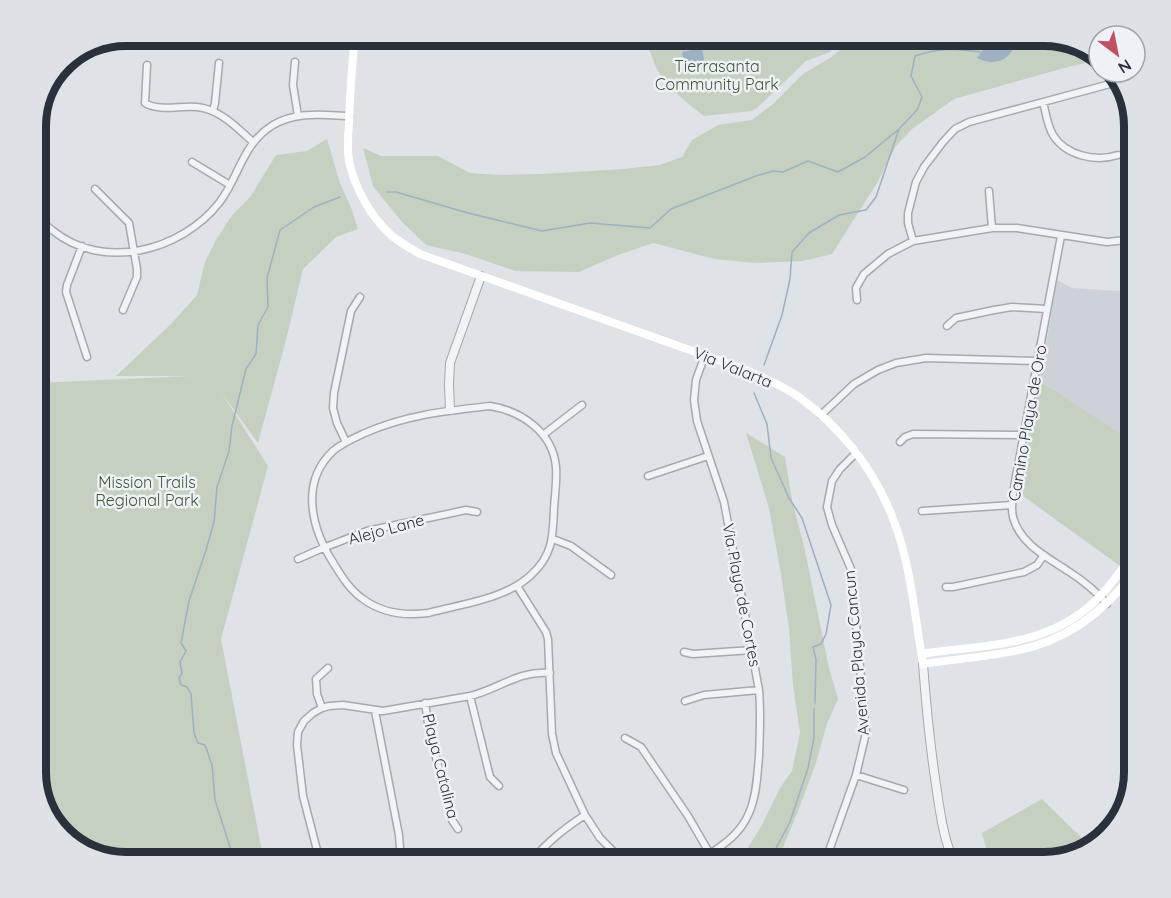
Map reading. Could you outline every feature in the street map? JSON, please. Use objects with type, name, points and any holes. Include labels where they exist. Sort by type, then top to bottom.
[{"type":"main road","name":"Via Valarta","points":[[354,46],[349,116],[349,160],[357,186],[376,218],[391,235],[420,254],[705,355],[770,380],[798,396],[821,415],[856,453],[878,484],[895,525],[905,564],[923,664]]},
{"type":"main road","points":[[921,654],[1020,640],[1064,624],[1100,596],[1124,565]]},
{"type":"main road","points":[[923,664],[1018,651],[1054,638],[1076,627],[1107,604],[1124,585]]},
{"type":"street","points":[[295,62],[292,85],[298,116]]},
{"type":"street","points":[[213,111],[219,63]]},
{"type":"street","points":[[147,65],[145,103],[152,107],[199,107],[213,111],[253,142]]},
{"type":"street","points":[[913,241],[908,213],[915,182],[924,167],[955,129],[969,122],[1110,84]]},
{"type":"street","points":[[1043,102],[1048,122],[1060,144],[1074,153],[1090,157],[1107,158],[1118,155]]},
{"type":"street","points":[[47,225],[68,240],[107,253],[134,252],[163,244],[190,230],[213,209],[230,184],[246,151],[253,142],[273,126],[284,120],[309,114],[349,116]]},
{"type":"street","points":[[192,162],[230,184]]},
{"type":"street","points":[[95,189],[129,223],[137,277],[123,310]]},
{"type":"street","points":[[989,191],[992,228]]},
{"type":"street","points":[[857,300],[856,288],[864,274],[888,254],[913,241],[992,228],[1017,228],[1107,242],[1124,240]]},
{"type":"street","name":"Camino Playa de Oro","points":[[1061,236],[1029,401],[1012,506],[1013,516],[1017,528],[1028,542],[1071,573],[1107,604]]},
{"type":"street","points":[[82,246],[66,292],[87,357]]},
{"type":"street","points":[[450,410],[448,385],[450,363],[481,276]]},
{"type":"street","points":[[346,442],[333,408],[334,393],[351,311],[360,297]]},
{"type":"street","points":[[947,326],[956,318],[994,310],[1012,307],[1047,309]]},
{"type":"street","name":"Via Playa de Cortes","points":[[705,355],[696,380],[694,400],[697,421],[724,501],[759,690],[761,715],[755,799],[744,825],[728,842],[713,852]]},
{"type":"street","points":[[821,415],[854,384],[896,363],[926,358],[1038,361]]},
{"type":"street","points":[[543,435],[582,405]]},
{"type":"street","points":[[490,406],[505,409],[527,420],[543,435],[553,452],[556,468],[553,539],[541,564],[532,574],[504,593],[428,613],[416,615],[391,612],[369,603],[352,590],[323,548],[313,515],[312,502],[316,475],[324,462],[346,442],[384,425],[427,413],[450,410],[490,406]]},
{"type":"street","points":[[900,442],[913,434],[1024,435]]},
{"type":"street","name":"Avenida Playa Cancun","points":[[829,852],[856,775],[866,733],[851,569],[832,525],[827,507],[832,481],[856,453]]},
{"type":"street","points":[[648,476],[708,456]]},
{"type":"street","points":[[922,511],[1012,506]]},
{"type":"street","name":"Alejo Lane","points":[[298,560],[367,531],[466,510],[477,512]]},
{"type":"street","points":[[553,539],[571,546],[611,575]]},
{"type":"street","points":[[946,587],[1024,572],[1037,565],[1044,555]]},
{"type":"street","points":[[517,586],[546,632],[548,639],[552,734],[556,753],[585,815],[600,838],[614,852]]},
{"type":"street","points":[[684,652],[693,654],[752,650]]},
{"type":"street","name":"Via Valarta","points":[[923,664],[938,799],[944,832],[951,852]]},
{"type":"street","points":[[322,708],[317,694],[316,679],[328,668]]},
{"type":"street","points":[[317,852],[303,796],[297,745],[298,732],[304,721],[313,713],[329,706],[343,705],[383,711],[470,696],[522,675],[550,673]]},
{"type":"street","points":[[685,701],[704,695],[759,690]]},
{"type":"street","points":[[470,696],[490,777],[499,786]]},
{"type":"street","name":"Playa Catalina","points":[[425,703],[429,730],[452,820],[458,829]]},
{"type":"street","points":[[375,711],[400,852]]},
{"type":"street","points":[[625,738],[641,747],[688,816],[709,852]]},
{"type":"street","points":[[856,775],[904,790]]},
{"type":"street","points":[[539,852],[562,830],[585,815]]},
{"type":"shaded area","points":[[1057,280],[1072,288],[1124,291],[1124,436],[1038,378]]},
{"type":"green space","name":"Tierrasanta Community Park","points":[[648,46],[835,46],[830,52],[806,61],[757,108],[751,111],[704,116],[681,98],[665,82]]},
{"type":"green space","points":[[845,46],[1044,46],[1070,51],[1087,59],[1087,63],[954,99],[912,129],[896,146],[877,183],[832,254],[803,261],[755,263],[715,259],[653,243],[579,272],[515,271],[466,254],[426,245],[402,222],[373,186],[363,148],[381,156],[438,156],[470,173],[498,175],[660,165],[682,157],[692,140],[718,125],[752,120],[773,104],[803,74]]},
{"type":"green space","name":"Mission Trails Regional Park","points":[[327,139],[340,183],[358,229],[336,237],[303,269],[258,443],[221,392],[268,466],[221,639],[262,852],[111,850],[91,843],[66,824],[57,811],[48,787],[47,382],[190,376],[116,376],[171,324],[197,295],[205,262],[217,238],[233,214],[250,197],[276,155],[307,151]]},
{"type":"green space","points":[[1038,378],[1124,436],[1124,560],[1120,566],[1019,493]]},
{"type":"green space","points":[[746,433],[785,457],[792,500],[838,699],[781,852],[745,852],[762,825],[780,788],[792,771],[800,733],[793,685],[789,629],[769,508]]},
{"type":"green space","points":[[1042,799],[1084,841],[1060,850],[1044,852],[987,852],[982,833]]},
{"type":"water","points":[[985,46],[1014,46],[1008,56],[997,61],[984,61],[977,58]]},
{"type":"water","points":[[702,48],[706,70],[686,74],[682,52]]},
{"type":"waterway","points":[[386,192],[396,192],[542,231],[590,223],[650,228],[671,209],[756,176],[773,171],[783,172],[808,161],[838,172],[865,157],[899,129],[917,110],[922,97],[911,76],[915,56],[931,51],[947,50],[980,52]]},
{"type":"waterway","points":[[764,365],[782,315],[790,279],[792,252],[809,233],[839,215],[866,210],[876,197],[899,129]]},
{"type":"waterway","points":[[231,852],[215,800],[212,765],[205,745],[198,743],[194,733],[191,694],[187,687],[181,685],[179,678],[182,673],[180,662],[186,651],[181,643],[189,601],[214,522],[217,487],[229,451],[232,426],[246,369],[256,354],[258,325],[268,307],[267,278],[280,230],[314,207],[340,197]]},
{"type":"waterway","points":[[754,393],[767,424],[771,458],[789,498],[802,518],[831,605],[826,634],[821,644],[813,647],[816,660],[815,703]]},
{"type":"waterway","points":[[774,852],[790,822],[808,768],[814,738],[814,709]]}]
